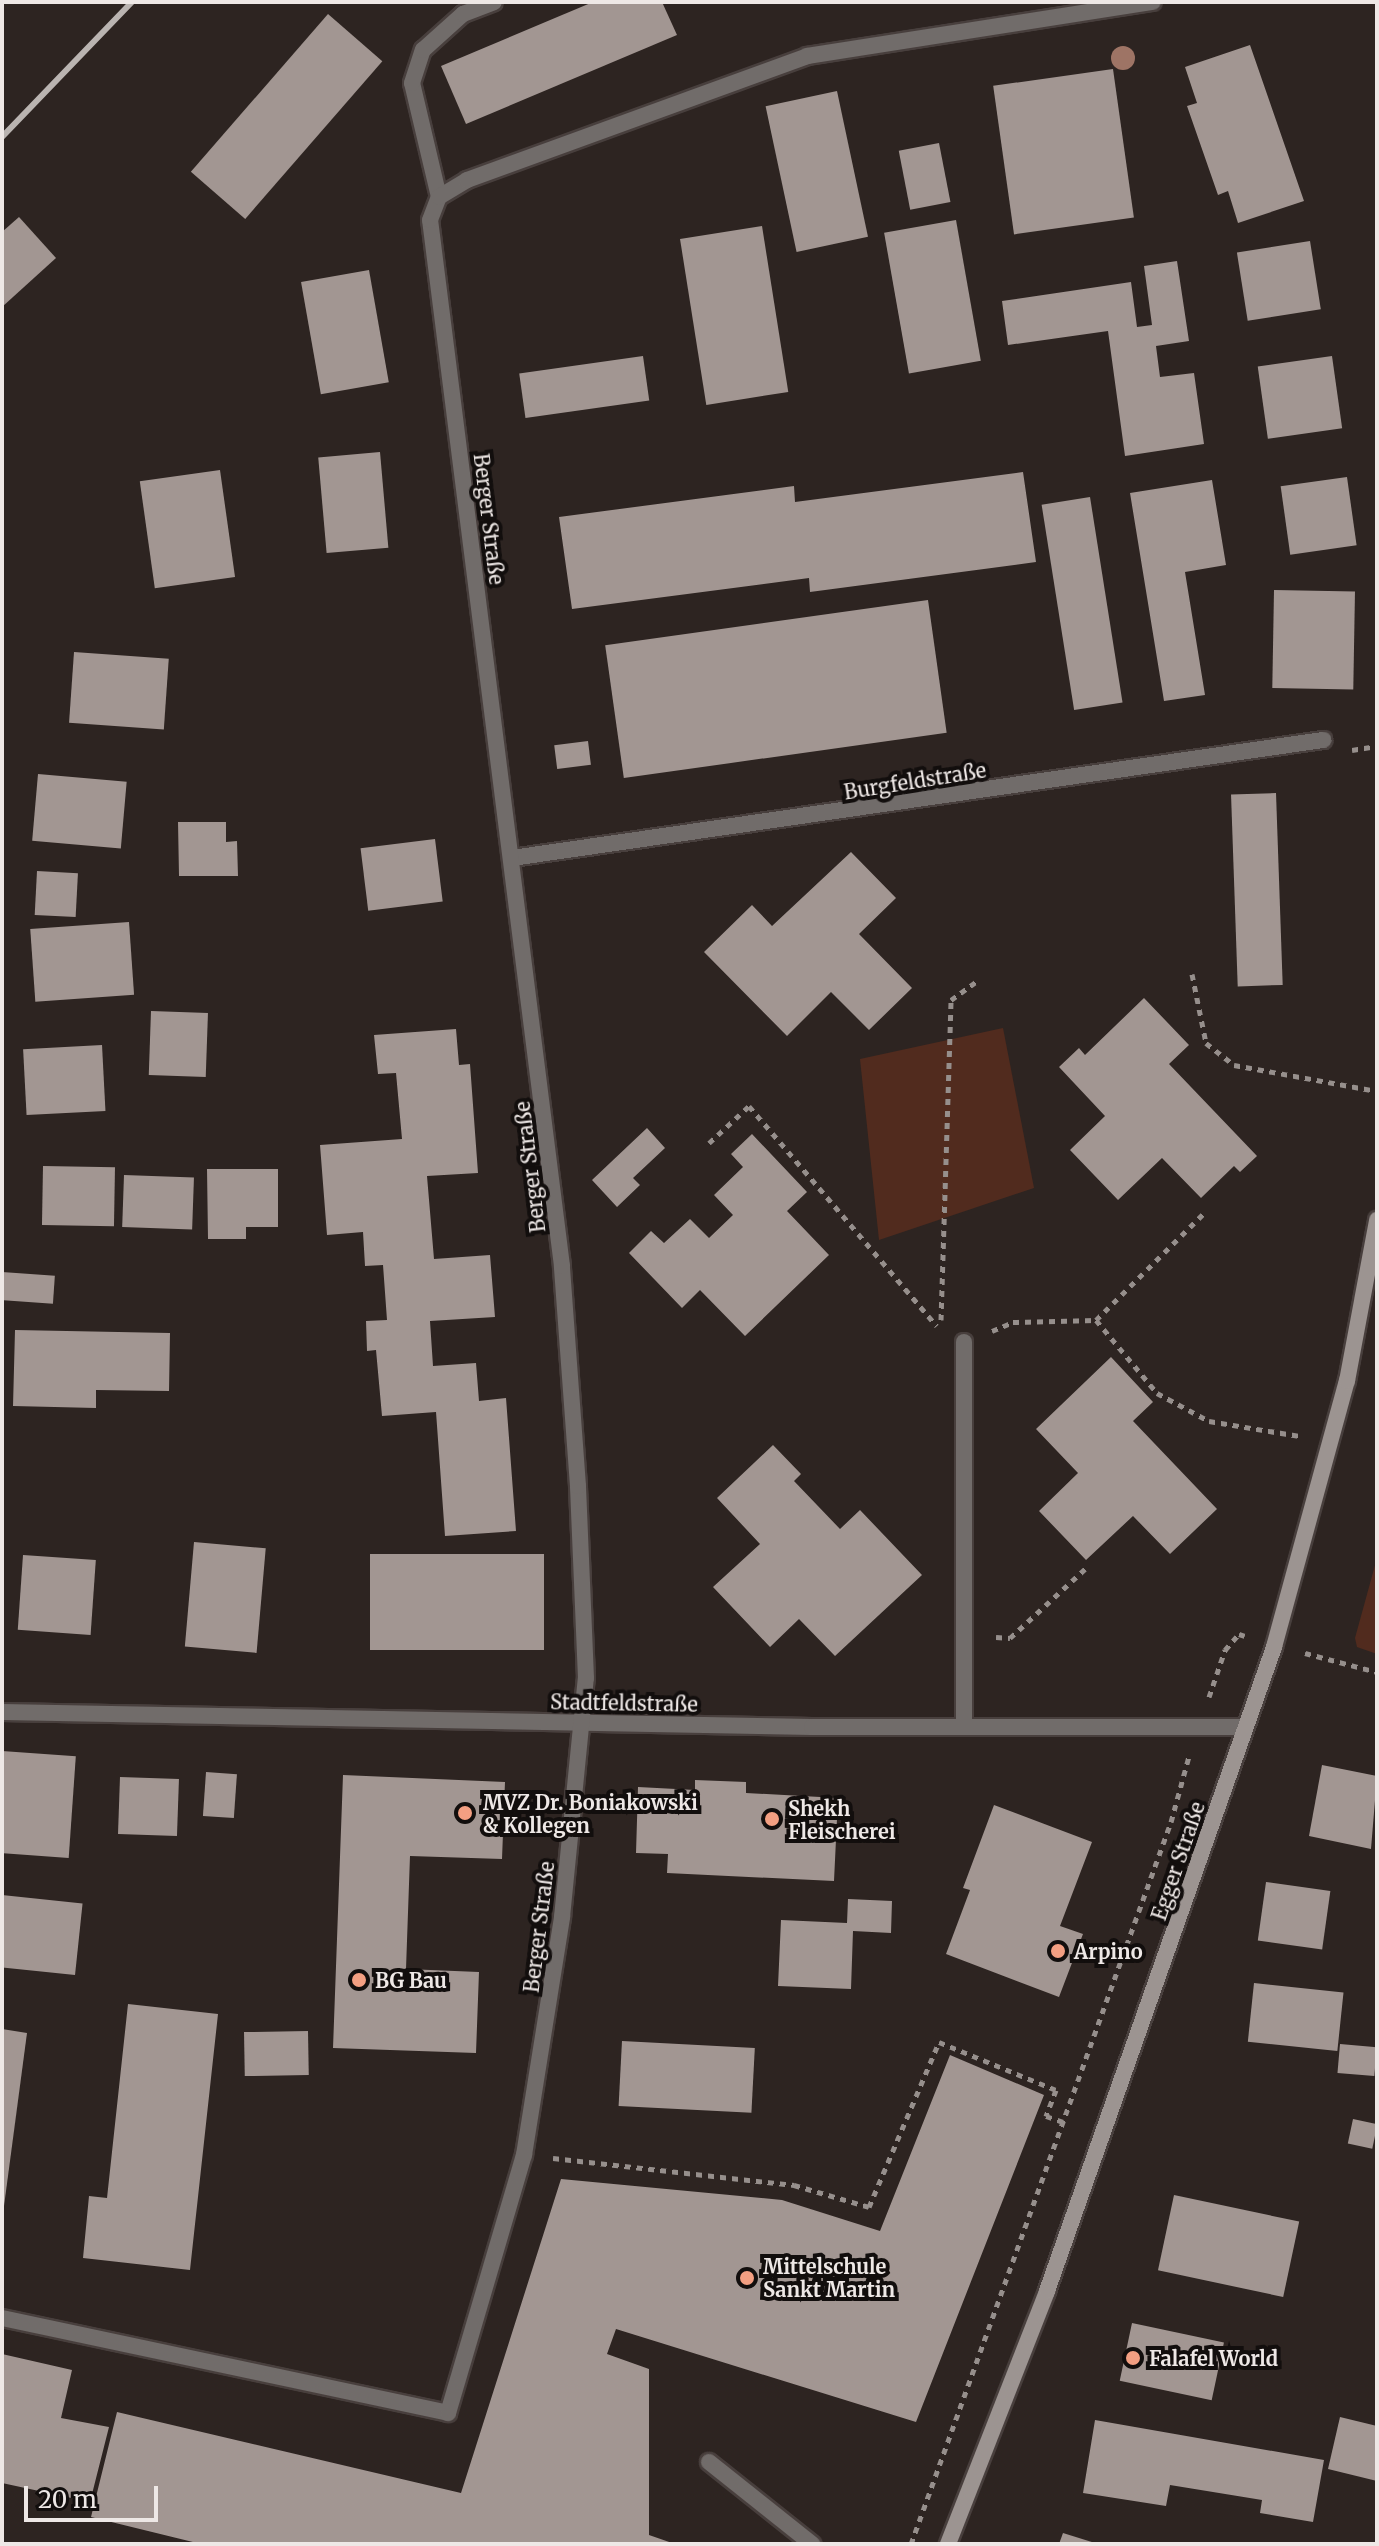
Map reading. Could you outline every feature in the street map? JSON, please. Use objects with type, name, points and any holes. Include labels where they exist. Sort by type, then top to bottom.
[{"type":"street","points":[[494,2],[463,14],[423,50],[412,83],[439,197],[467,180],[807,56],[1153,2]]},
{"type":"street","name":"Berger Straße","points":[[2,2318],[448,2413],[524,2155],[562,1917],[586,1678],[581,1545],[562,1266],[430,220],[439,197]]},
{"type":"street","name":"Burgfeldstraße","points":[[512,858],[1323,740]]},
{"type":"street","name":"Egger Straße","points":[[948,2544],[1047,2291],[1274,1647],[1347,1381],[1377,1220]]},
{"type":"street","points":[[964,1342],[964,1726]]},
{"type":"street","name":"Stadtfeldstraße","points":[[2,1712],[1245,1727]]},
{"type":"street","points":[[709,2462],[812,2544]]},
{"type":"path","points":[[1192,974],[1206,1043],[1234,1065],[1377,1091]]},
{"type":"path","points":[[709,1143],[749,1106],[941,1330],[951,1000],[976,982]]},
{"type":"path","points":[[964,1342],[1013,1322],[1096,1320],[1205,1212]]},
{"type":"path","points":[[1096,1320],[1157,1393],[1209,1421],[1329,1441]]},
{"type":"path","points":[[963,1635],[1010,1638],[1085,1569]]},
{"type":"path","points":[[1225,1650],[1239,1634]]},
{"type":"path","points":[[1338,1659],[1377,1672]]},
{"type":"path","points":[[911,2544],[1173,1810]]},
{"type":"path","points":[[524,2155],[794,2185],[869,2207],[939,2042],[1056,2090],[1046,2116],[1063,2122]]},
{"type":"shaded area","points":[[1003,1028],[1034,1188],[879,1240],[860,1059]]},
{"type":"shaded area","points":[[1377,1558],[1377,1654],[1357,1647],[1355,1638]]},
{"type":"building","points":[[593,2],[662,2],[677,35],[466,124],[441,66]]},
{"type":"building","points":[[328,14],[382,61],[245,219],[191,172]]},
{"type":"building","points":[[1250,45],[1304,201],[1238,223],[1228,191],[1218,195],[1187,106],[1197,103],[1185,67]]},
{"type":"building","points":[[1113,69],[1134,218],[1014,234],[993,86]]},
{"type":"building","points":[[837,91],[868,237],[797,252],[766,106]]},
{"type":"building","points":[[939,143],[950,202],[910,210],[899,151]]},
{"type":"building","points":[[19,217],[56,258],[2,307],[2,232]]},
{"type":"building","points":[[956,220],[981,361],[909,374],[884,233]]},
{"type":"building","points":[[762,226],[788,392],[706,405],[680,239]]},
{"type":"building","points":[[1310,241],[1321,309],[1248,321],[1237,253]]},
{"type":"building","points":[[1177,261],[1189,341],[1156,346],[1160,377],[1194,373],[1204,444],[1125,456],[1108,331],[1008,345],[1002,301],[1131,282],[1137,327],[1152,325],[1144,266]]},
{"type":"building","points":[[369,270],[389,382],[321,394],[301,282]]},
{"type":"building","points":[[643,356],[649,401],[525,418],[519,373]]},
{"type":"building","points":[[1332,356],[1342,428],[1268,439],[1258,366]]},
{"type":"building","points":[[380,452],[388,548],[327,553],[318,457]]},
{"type":"building","points":[[220,470],[235,577],[155,588],[140,481]]},
{"type":"building","points":[[1023,472],[1036,562],[810,592],[809,578],[572,609],[559,517],[794,486],[795,502]]},
{"type":"building","points":[[1347,477],[1357,545],[1290,555],[1281,486]]},
{"type":"building","points":[[1212,480],[1226,565],[1185,572],[1205,695],[1164,701],[1130,493]]},
{"type":"building","points":[[1090,497],[1123,702],[1074,710],[1042,505]]},
{"type":"building","points":[[1274,590],[1355,591],[1353,689],[1272,688]]},
{"type":"building","points":[[928,600],[947,733],[624,778],[605,645]]},
{"type":"building","points":[[74,652],[169,659],[164,729],[69,723]]},
{"type":"building","points":[[588,741],[591,765],[557,769],[554,745]]},
{"type":"building","points":[[38,774],[127,782],[121,849],[32,841]]},
{"type":"building","points":[[1276,793],[1283,985],[1238,986],[1231,795]]},
{"type":"building","points":[[178,822],[226,822],[226,842],[237,841],[238,876],[179,876]]},
{"type":"building","points":[[435,839],[443,902],[368,911],[361,848]]},
{"type":"building","points":[[851,852],[896,898],[859,934],[912,988],[869,1030],[831,992],[787,1036],[704,952],[752,905],[772,926]]},
{"type":"building","points":[[37,871],[78,873],[76,917],[35,915]]},
{"type":"building","points":[[129,922],[134,995],[35,1002],[30,929]]},
{"type":"building","points":[[1144,998],[1189,1045],[1169,1064],[1257,1156],[1240,1172],[1234,1166],[1201,1198],[1162,1158],[1118,1200],[1070,1150],[1105,1116],[1059,1067],[1079,1048],[1085,1055]]},
{"type":"building","points":[[151,1011],[208,1013],[206,1077],[149,1075]]},
{"type":"building","points":[[456,1029],[459,1065],[470,1064],[478,1173],[427,1176],[434,1259],[490,1255],[495,1317],[430,1321],[433,1366],[476,1363],[479,1401],[506,1398],[516,1531],[445,1536],[436,1412],[382,1416],[376,1350],[367,1351],[366,1321],[387,1320],[383,1265],[365,1266],[363,1232],[327,1235],[320,1145],[402,1139],[396,1073],[378,1074],[374,1035]]},
{"type":"building","points":[[102,1045],[105,1111],[27,1115],[23,1049]]},
{"type":"building","points":[[647,1128],[665,1148],[633,1178],[640,1185],[617,1207],[592,1180]]},
{"type":"building","points":[[752,1134],[807,1192],[787,1211],[829,1255],[745,1336],[700,1290],[682,1308],[629,1253],[651,1231],[664,1243],[690,1219],[709,1238],[733,1215],[714,1195],[743,1167],[731,1154]]},
{"type":"building","points":[[43,1166],[115,1167],[114,1226],[42,1225]]},
{"type":"building","points":[[207,1169],[278,1169],[278,1227],[246,1227],[246,1239],[208,1239]]},
{"type":"building","points":[[124,1175],[194,1177],[192,1229],[122,1227]]},
{"type":"building","points":[[2,1272],[55,1276],[53,1304],[2,1300]]},
{"type":"building","points":[[15,1330],[170,1333],[169,1391],[96,1390],[96,1408],[13,1406]]},
{"type":"building","points":[[1111,1357],[1153,1402],[1133,1421],[1217,1509],[1170,1554],[1133,1516],[1086,1560],[1039,1511],[1078,1473],[1036,1429]]},
{"type":"building","points":[[773,1445],[801,1474],[794,1481],[840,1529],[860,1510],[922,1575],[835,1656],[799,1619],[770,1647],[713,1587],[760,1544],[717,1498]]},
{"type":"building","points":[[194,1542],[266,1548],[257,1653],[185,1647]]},
{"type":"building","points":[[370,1554],[544,1554],[544,1650],[370,1650]]},
{"type":"building","points":[[23,1555],[96,1560],[91,1635],[18,1630]]},
{"type":"building","points":[[2,1751],[76,1756],[69,1858],[2,1853]]},
{"type":"building","points":[[1322,1765],[1377,1776],[1371,1849],[1309,1836]]},
{"type":"building","points":[[206,1772],[237,1774],[234,1818],[203,1816]]},
{"type":"building","points":[[343,1775],[505,1782],[502,1859],[410,1856],[406,1969],[479,1972],[476,2053],[333,2048]]},
{"type":"building","points":[[120,1777],[179,1779],[177,1836],[118,1834]]},
{"type":"building","points":[[695,1780],[746,1782],[746,1793],[838,1798],[834,1881],[667,1873],[668,1854],[636,1853],[638,1787],[695,1790]]},
{"type":"building","points":[[994,1805],[1092,1842],[1060,1926],[1083,1934],[1059,1997],[946,1954],[970,1890],[963,1888]]},
{"type":"building","points":[[1266,1882],[1330,1891],[1322,1949],[1258,1940]]},
{"type":"building","points":[[2,1895],[83,1903],[75,1975],[2,1967]]},
{"type":"building","points":[[848,1899],[892,1901],[891,1933],[853,1931],[851,1989],[778,1986],[781,1920],[847,1923]]},
{"type":"building","points":[[1254,1983],[1344,1992],[1337,2051],[1248,2042]]},
{"type":"building","points":[[128,2004],[218,2014],[190,2270],[83,2258],[89,2196],[107,2198]]},
{"type":"building","points":[[2,2029],[27,2033],[4,2206],[2,2206]]},
{"type":"building","points":[[308,2031],[309,2075],[245,2076],[244,2032]]},
{"type":"building","points":[[622,2041],[755,2048],[751,2113],[619,2106]]},
{"type":"building","points":[[1340,2044],[1377,2047],[1374,2076],[1337,2073]]},
{"type":"building","name":"Mittelschule Sankt Martin","points":[[950,2055],[1044,2095],[916,2422],[616,2329],[607,2354],[649,2369],[649,2535],[675,2544],[201,2544],[91,2517],[117,2412],[461,2493],[561,2179],[782,2200],[880,2231]]},
{"type":"building","points":[[1353,2119],[1377,2124],[1372,2149],[1348,2143]]},
{"type":"building","points":[[1174,2195],[1299,2222],[1283,2297],[1158,2270]]},
{"type":"building","points":[[1132,2323],[1224,2343],[1212,2400],[1120,2381]]},
{"type":"building","points":[[2,2354],[72,2370],[61,2418],[109,2427],[90,2502],[2,2483]]},
{"type":"building","points":[[1340,2417],[1377,2426],[1377,2481],[1328,2469]]},
{"type":"building","points":[[1095,2420],[1324,2460],[1313,2522],[1260,2513],[1262,2500],[1170,2485],[1166,2506],[1083,2493]]},
{"type":"building","points":[[1063,2533],[1095,2543],[1059,2544]]},
{"type":"railway","points":[[2,137],[132,2]]},
{"type":"place","name":"MVZ Dr. Boniakowski & Kollegen","points":[[465,1813]]},
{"type":"place","name":"Shekh Fleischerei","points":[[772,1819]]},
{"type":"place","name":"Arpino","points":[[1058,1951]]},
{"type":"place","name":"BG Bau","points":[[359,1980]]},
{"type":"place","name":"Mittelschule Sankt Martin","points":[[747,2278]]},
{"type":"place","name":"Falafel World","points":[[1133,2358]]}]
